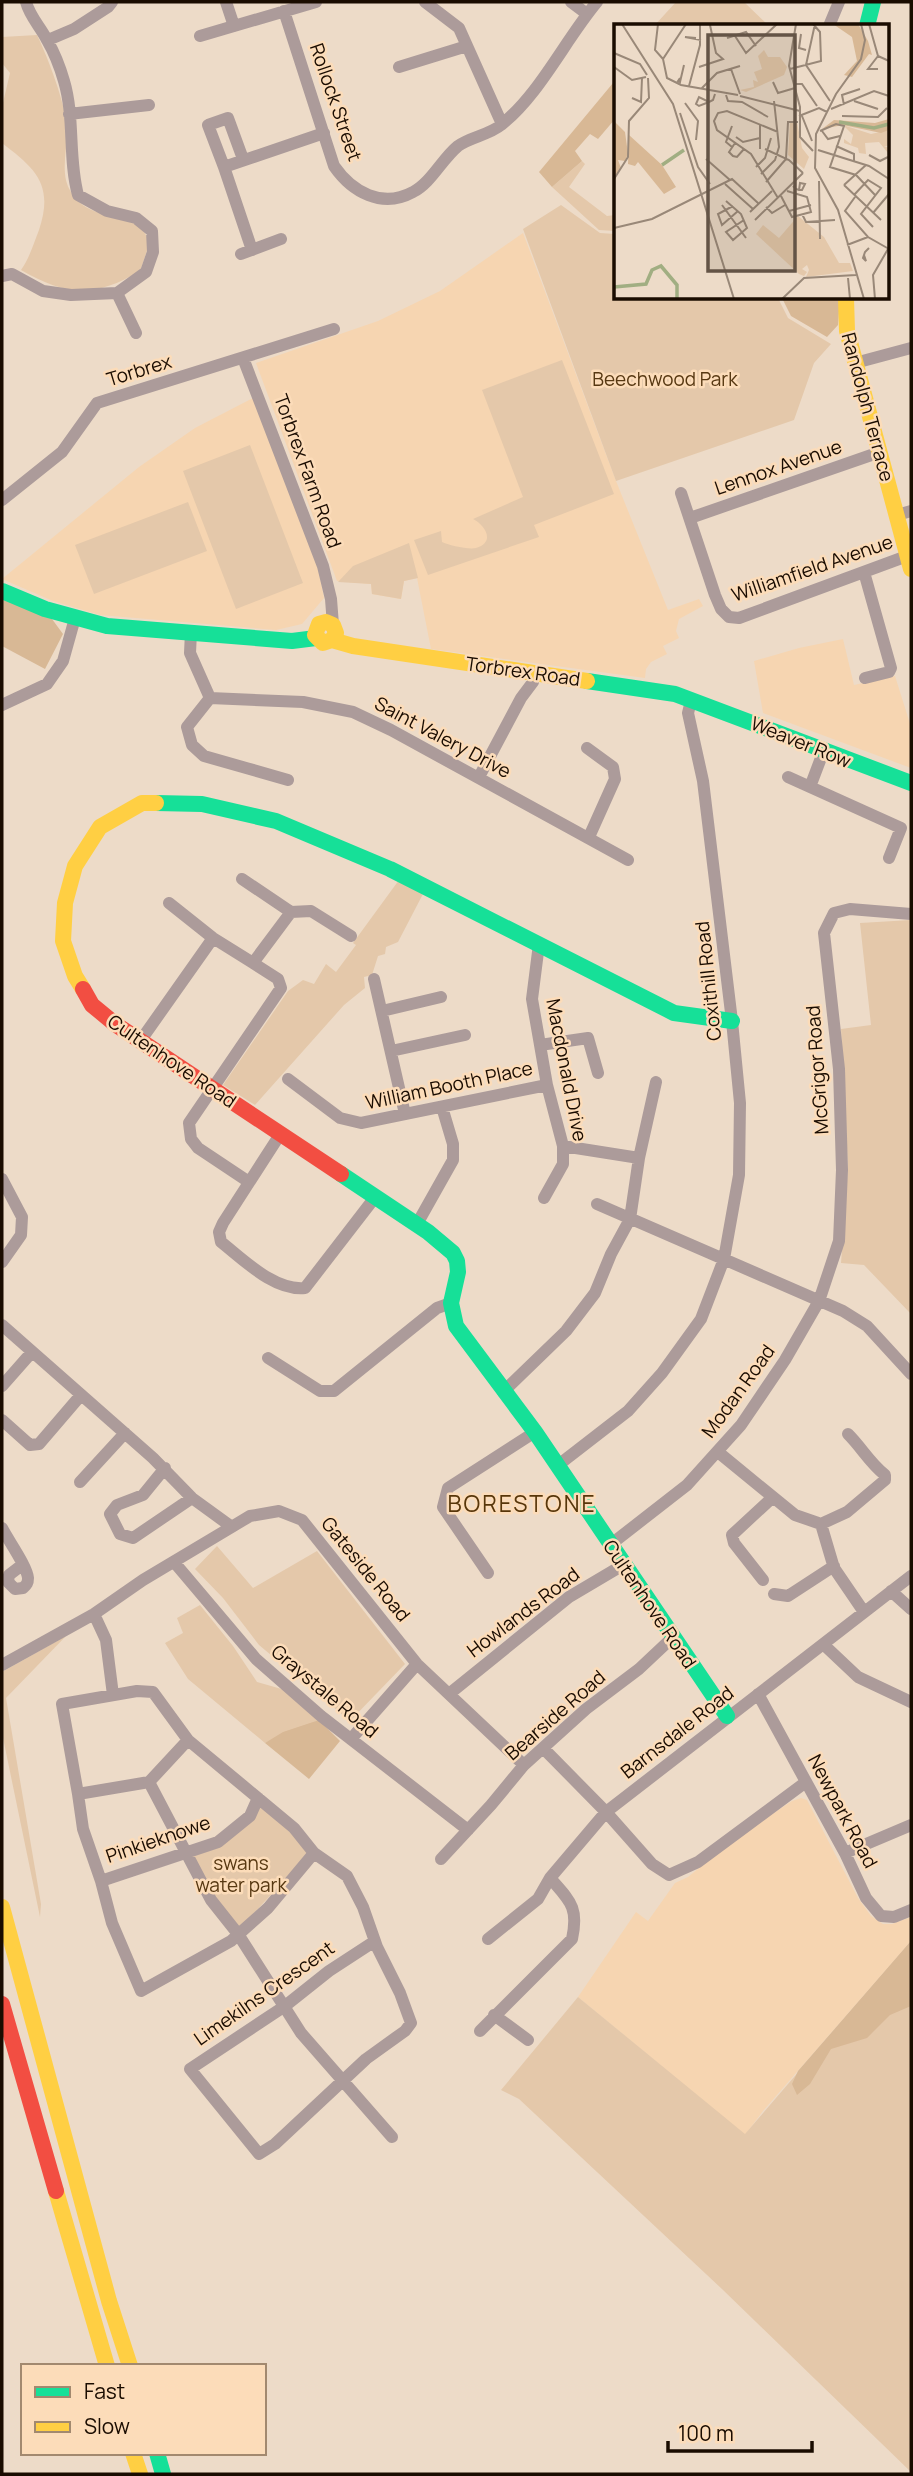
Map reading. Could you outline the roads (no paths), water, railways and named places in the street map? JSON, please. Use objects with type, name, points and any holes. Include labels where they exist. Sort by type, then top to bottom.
[{"type":"main road","points":[[868,24],[873,2]]},
{"type":"main road","name":"Randolph Terrace","points":[[846,299],[847,331],[855,363],[880,452],[904,513],[909,563]]},
{"type":"main road","name":"Torbrex Road","points":[[2,591],[45,610],[107,626],[292,641],[325,632],[353,646],[676,694],[691,701]]},
{"type":"main road","name":"Weaver Row","points":[[691,701],[911,783]]},
{"type":"main road","name":"Cultenhove Road","points":[[727,1716],[535,1432],[456,1326],[451,1303],[458,1272],[453,1252],[417,1224],[115,1024],[92,1005],[75,976],[63,941],[65,903],[75,866],[100,827],[142,803],[202,804],[275,821],[390,869],[674,1013],[732,1021]]},
{"type":"main road","points":[[2,1907],[106,2288],[129,2364]]},
{"type":"main road","points":[[2,2004],[106,2364]]},
{"type":"main road","points":[[135,2455],[140,2474]]},
{"type":"main road","points":[[158,2455],[163,2474]]},
{"type":"street","points":[[2,276],[12,274],[43,291],[71,295],[117,293],[146,272],[153,253],[152,231],[136,218],[107,211],[78,195],[71,171],[72,148],[64,82],[48,40],[29,13],[26,2]]},
{"type":"street","points":[[48,40],[85,22],[108,7],[111,2]]},
{"type":"street","points":[[226,2],[234,26]]},
{"type":"street","points":[[200,36],[316,2]]},
{"type":"street","points":[[425,2],[459,28],[502,124]]},
{"type":"street","points":[[571,2],[587,14]]},
{"type":"street","name":"Rollock Street","points":[[284,11],[334,166],[344,180],[364,195],[395,198],[413,192],[458,146],[502,124],[523,103],[597,2]]},
{"type":"street","points":[[830,24],[839,2]]},
{"type":"street","points":[[399,67],[467,47]]},
{"type":"street","points":[[69,114],[149,105]]},
{"type":"street","points":[[243,159],[228,118],[208,125],[224,167],[247,252],[281,239]]},
{"type":"street","points":[[224,167],[324,133]]},
{"type":"street","points":[[117,293],[136,333]]},
{"type":"street","name":"Torbrex","points":[[2,500],[62,452],[97,403],[334,329]]},
{"type":"street","points":[[855,363],[911,348]]},
{"type":"street","name":"Torbrex Farm Road","points":[[243,358],[323,566],[331,599],[325,632]]},
{"type":"street","name":"Lennox Avenue","points":[[690,518],[880,452]]},
{"type":"street","points":[[681,493],[690,518]]},
{"type":"street","name":"Williamfield Avenue","points":[[690,518],[715,595],[721,609],[729,617],[739,618],[864,572],[909,563]]},
{"type":"street","points":[[864,572],[891,668],[865,678]]},
{"type":"street","points":[[3,703],[47,684],[63,661],[75,618]]},
{"type":"street","points":[[191,632],[190,653],[210,698],[187,727],[192,745],[204,756],[288,780]]},
{"type":"street","points":[[479,777],[521,698],[533,682],[533,672]]},
{"type":"street","name":"Saint Valery Drive","points":[[210,698],[303,702],[353,712],[479,777],[628,860]]},
{"type":"street","name":"Coxithill Road","points":[[557,1466],[628,1411],[662,1373],[701,1319],[723,1259],[739,1175],[740,1103],[732,1021],[703,781],[688,713],[691,701]]},
{"type":"street","points":[[587,748],[613,767],[615,779],[589,837]]},
{"type":"street","points":[[810,787],[824,750]]},
{"type":"street","points":[[788,777],[901,828],[889,858]]},
{"type":"street","points":[[242,879],[291,912],[311,911],[351,936]]},
{"type":"street","points":[[169,903],[213,938],[278,979],[281,988],[189,1123],[191,1139],[198,1148],[249,1182]]},
{"type":"street","name":"McGrigor Road","points":[[819,1301],[839,1241],[842,1170],[839,1069],[824,933],[834,913],[850,909],[911,914]]},
{"type":"street","points":[[253,963],[291,912]]},
{"type":"street","points":[[141,1040],[213,938]]},
{"type":"street","name":"Macdonald Drive","points":[[540,944],[532,999],[547,1085],[563,1146],[563,1164],[544,1198]]},
{"type":"street","points":[[374,979],[405,1114]]},
{"type":"street","points":[[382,1011],[441,997]]},
{"type":"street","points":[[391,1051],[465,1035]]},
{"type":"street","points":[[540,1045],[588,1038],[598,1073]]},
{"type":"street","name":"William Booth Place","points":[[288,1079],[340,1118],[361,1123],[547,1085]]},
{"type":"street","points":[[503,1392],[566,1331],[595,1293],[611,1254],[630,1219],[639,1158],[656,1082]]},
{"type":"street","points":[[417,1224],[453,1160],[453,1144],[442,1107]]},
{"type":"street","points":[[281,1133],[219,1233],[221,1242],[259,1271],[294,1289],[305,1288],[376,1196]]},
{"type":"street","points":[[563,1146],[639,1158]]},
{"type":"street","points":[[2,1179],[22,1217],[21,1235],[2,1262]]},
{"type":"street","points":[[597,1204],[843,1311],[867,1326],[911,1374]]},
{"type":"street","name":"Modan Road","points":[[610,1545],[687,1485],[718,1452],[741,1425],[785,1360],[819,1301]]},
{"type":"street","points":[[268,1358],[320,1391],[334,1391],[437,1308],[451,1303]]},
{"type":"street","points":[[2,1325],[164,1468],[192,1498],[232,1527]]},
{"type":"street","points":[[2,1386],[32,1352]]},
{"type":"street","points":[[2,1420],[30,1445],[39,1444],[81,1395]]},
{"type":"street","points":[[488,1573],[443,1507],[448,1488],[535,1432]]},
{"type":"street","points":[[80,1482],[125,1433]]},
{"type":"street","points":[[718,1452],[795,1515],[821,1524],[847,1512],[885,1479],[885,1475],[870,1463],[848,1434]]},
{"type":"street","points":[[164,1468],[143,1495],[117,1505],[110,1514],[120,1534],[133,1538],[192,1498]]},
{"type":"street","points":[[763,1580],[734,1543],[733,1535],[773,1496]]},
{"type":"street","name":"Gateside Road","points":[[2,1665],[94,1614],[143,1580],[250,1516],[279,1511],[302,1520],[417,1664],[524,1765]]},
{"type":"street","points":[[821,1524],[834,1566],[864,1612]]},
{"type":"street","points":[[2,1528],[22,1565]]},
{"type":"street","name":"Graystale Road","points":[[174,1562],[256,1659],[351,1739],[468,1830]]},
{"type":"street","name":"Howlands Road","points":[[449,1694],[569,1597],[623,1565]]},
{"type":"street","points":[[774,1594],[788,1596],[834,1566]]},
{"type":"street","name":"Barnsdale Road","points":[[488,1940],[538,1899],[550,1878],[606,1812],[911,1576]]},
{"type":"street","points":[[891,1591],[911,1609]]},
{"type":"street","points":[[94,1614],[106,1640],[113,1695]]},
{"type":"street","name":"Bearside Road","points":[[442,1859],[524,1765],[586,1709],[639,1669],[672,1638]]},
{"type":"street","points":[[823,1644],[858,1676],[911,1702]]},
{"type":"street","points":[[351,1739],[417,1664]]},
{"type":"street","points":[[100,1881],[83,1829],[62,1704],[137,1691],[153,1692],[188,1740],[294,1828],[314,1853],[347,1877],[363,1907],[375,1941]]},
{"type":"street","name":"Newpark Road","points":[[758,1694],[845,1853],[866,1898],[881,1916],[894,1917],[911,1910]]},
{"type":"street","points":[[78,1794],[149,1782],[188,1740]]},
{"type":"street","points":[[543,1748],[652,1864],[669,1875],[698,1862],[806,1782]]},
{"type":"street","points":[[149,1782],[211,1900],[238,1934],[301,2033],[392,2137]]},
{"type":"street","name":"Pinkieknowe","points":[[258,1798],[250,1816],[218,1842],[100,1881],[112,1923],[141,1991],[230,1941],[268,1908],[314,1853]]},
{"type":"street","points":[[845,1853],[911,1825]]},
{"type":"street","points":[[480,2031],[572,1939],[576,1919],[572,1903],[550,1878]]},
{"type":"street","name":"Limekilns Crescent","points":[[375,1941],[411,2023],[405,2031],[366,2059],[275,2144],[259,2154],[190,2069],[285,2006],[329,1971],[375,1941]]},
{"type":"street","points":[[495,2015],[528,2040]]},
{"type":"district","name":"BORESTONE","points":[[522,1503]]},
{"type":"park label","name":"Beechwood Park","points":[[665,379]]},
{"type":"park label","name":"swans water park","points":[[241,1874]]}]
